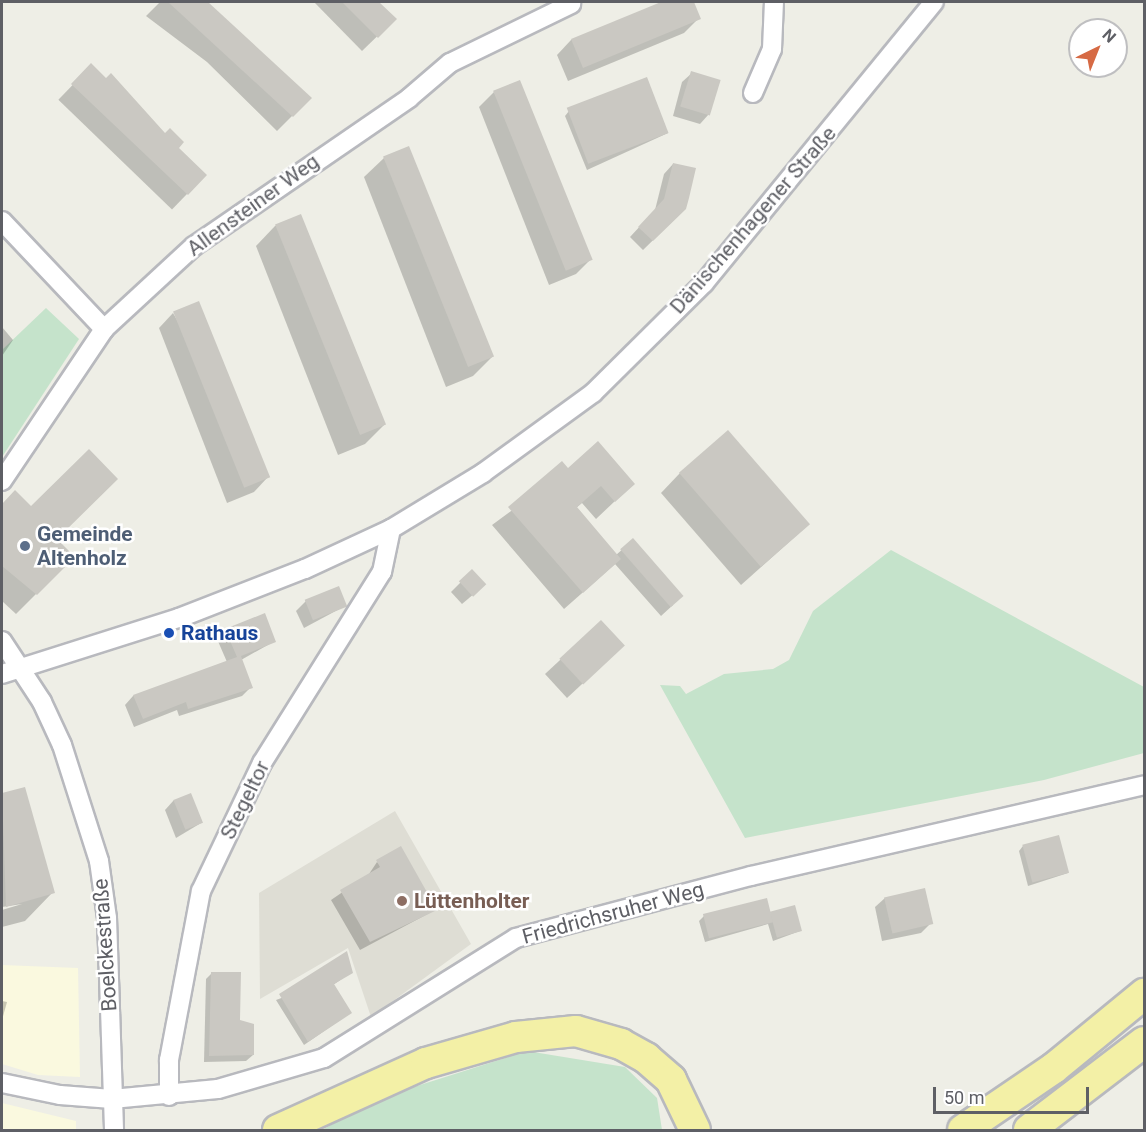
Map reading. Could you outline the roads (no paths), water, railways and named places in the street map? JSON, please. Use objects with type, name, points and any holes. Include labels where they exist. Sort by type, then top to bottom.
[{"type":"highway","points":[[963,1131],[1054,1068],[1144,994]]},
{"type":"highway","points":[[278,1131],[436,1059],[516,1037],[576,1031],[621,1044],[646,1058],[671,1080],[695,1131]]},
{"type":"highway","points":[[1029,1131],[1109,1072],[1144,1042]]},
{"type":"highway","points":[[1061,1131],[1109,1072]]},
{"type":"street","points":[[753,93],[772,49],[774,2]]},
{"type":"street","name":"Dänischenhagener Straße","points":[[2,674],[179,618],[391,529],[446,498],[593,393],[704,283],[934,2]]},
{"type":"street","name":"Allensteiner Weg","points":[[2,481],[104,329],[194,246],[409,98],[450,63],[571,4]]},
{"type":"street","points":[[2,221],[104,329]]},
{"type":"street","name":"Stegeltor","points":[[169,1096],[169,1060],[201,891],[262,764],[382,572],[391,529]]},
{"type":"street","name":"Boelckestraße","points":[[2,641],[22,668],[62,745],[99,861],[106,918],[114,1131]]},
{"type":"street","name":"Friedrichsruher Weg","points":[[2,1083],[60,1095],[112,1099],[169,1096],[218,1089],[324,1058],[516,938],[751,876],[1144,785]]},
{"type":"place","name":"Gemeinde Altenholz","points":[[25,546]]},
{"type":"place","name":"Rathaus","points":[[169,633]]},
{"type":"place","name":"Lüttenholter","points":[[402,901]]}]
